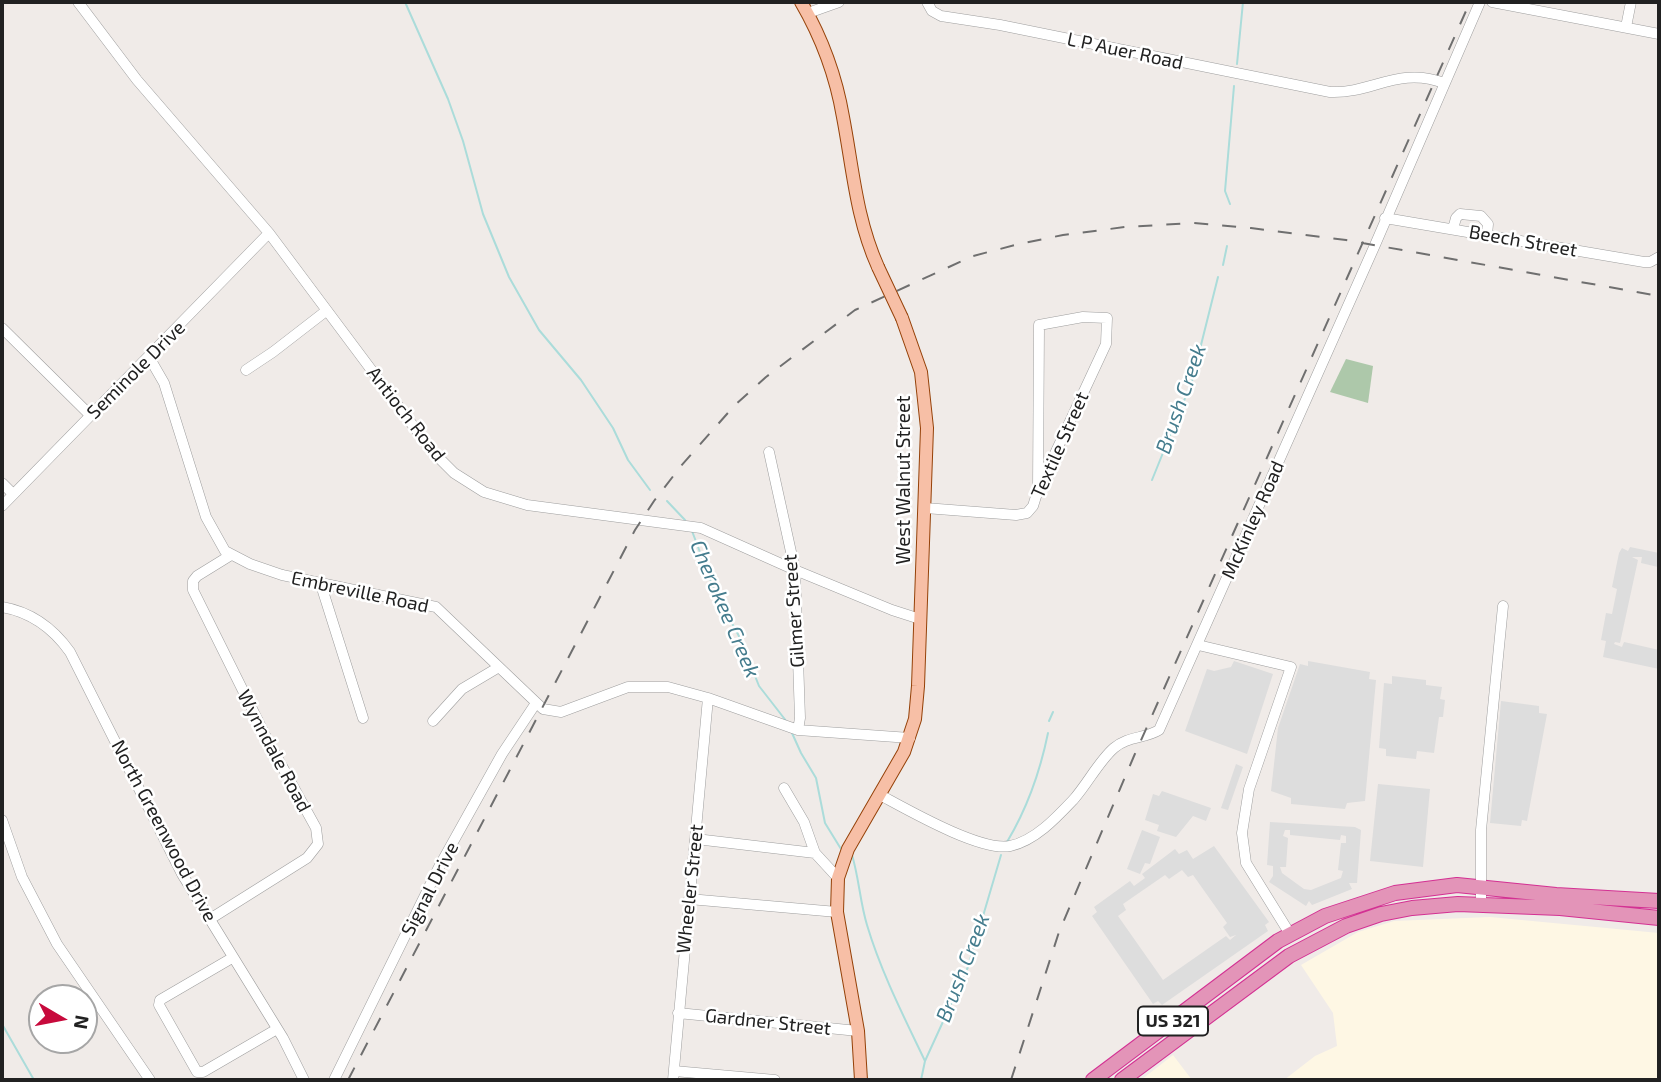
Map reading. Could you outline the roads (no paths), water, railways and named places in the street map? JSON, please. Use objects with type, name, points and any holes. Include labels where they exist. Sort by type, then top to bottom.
[{"type":"highway","name":"US 321","points":[[1093,1080],[1290,934],[1325,916],[1395,893],[1438,886],[1480,887],[1659,901]]},
{"type":"highway","name":"US 321","points":[[1122,1080],[1289,956],[1346,926],[1404,909],[1445,904],[1560,908],[1659,918]]},
{"type":"main road","name":"West Walnut Street","points":[[804,7],[827,55],[835,82],[859,218],[914,346],[925,393],[927,428],[917,706],[910,738],[846,852],[838,878],[837,912],[858,1031],[861,1080]]},
{"type":"street","name":"Antioch Road","points":[[78,2],[137,80],[269,233],[432,451],[454,473],[484,492],[527,506],[701,527],[795,570],[920,619]]},
{"type":"street","points":[[804,7],[839,2]]},
{"type":"street","name":"L P Auer Road","points":[[927,2],[932,11],[941,16],[1329,92],[1345,93],[1403,77],[1419,77],[1444,83]]},
{"type":"street","name":"McKinley Road","points":[[880,795],[984,844],[1004,847],[1019,844],[1059,815],[1113,749],[1133,737],[1152,735],[1159,730],[1480,2]]},
{"type":"street","points":[[1492,2],[1659,34]]},
{"type":"street","points":[[1626,27],[1632,2]]},
{"type":"street","points":[[1453,229],[1460,214],[1481,216],[1488,224],[1487,235]]},
{"type":"street","name":"Beech Street","points":[[1385,218],[1644,262],[1659,257]]},
{"type":"street","name":"Seminole Drive","points":[[2,506],[269,233]]},
{"type":"street","points":[[246,370],[326,311]]},
{"type":"street","name":"Textile Street","points":[[925,509],[1027,513],[1033,506],[1038,489],[1106,344],[1107,318],[1083,317],[1039,325],[1038,489]]},
{"type":"street","points":[[2,328],[90,415]]},
{"type":"street","points":[[149,357],[164,383],[206,517],[218,542],[231,555]]},
{"type":"street","name":"Gilmer Street","points":[[769,452],[795,570],[793,728]]},
{"type":"street","points":[[2,483],[13,494]]},
{"type":"street","name":"Embreville Road","points":[[231,555],[282,575],[321,585],[436,607],[536,703]]},
{"type":"street","name":"Wynndale Road","points":[[210,919],[307,858],[318,844],[316,828],[255,715],[193,590],[193,581],[197,576],[231,555]]},
{"type":"street","points":[[321,585],[363,718]]},
{"type":"street","points":[[1481,905],[1481,830],[1503,606]]},
{"type":"street","name":"North Greenwood Drive","points":[[2,607],[40,621],[53,631],[70,652],[182,874],[277,1029],[304,1080]]},
{"type":"street","points":[[1198,645],[1291,667],[1249,789],[1242,833],[1246,863],[1267,901],[1290,934]]},
{"type":"street","points":[[433,721],[462,689],[499,667]]},
{"type":"street","points":[[536,703],[543,709],[561,712],[628,687],[668,687],[793,728],[910,738]]},
{"type":"street","name":"Wheeler Street","points":[[673,1076],[708,698]]},
{"type":"street","name":"Signal Drive","points":[[334,1080],[439,867],[502,754],[536,703]]},
{"type":"street","points":[[783,788],[804,822],[815,853],[838,878]]},
{"type":"street","points":[[2,820],[22,877],[57,944],[150,1080]]},
{"type":"street","points":[[696,839],[815,853]]},
{"type":"street","points":[[690,899],[837,912]]},
{"type":"street","points":[[232,958],[160,1000],[159,1005],[186,1055],[197,1072],[204,1072],[277,1029]]},
{"type":"street","name":"Gardner Street","points":[[678,1013],[858,1031]]},
{"type":"street","points":[[1143,1043],[1153,1057]]},
{"type":"street","points":[[673,1076],[775,1080]]},
{"type":"waterway","name":"Cherokee Creek","points":[[405,2],[448,99],[463,141],[483,214],[509,277],[539,330],[581,380],[613,428],[628,460],[650,490]]},
{"type":"waterway","name":"Brush Creek","points":[[1237,64],[1243,2]]},
{"type":"waterway","name":"Brush Creek","points":[[1230,204],[1225,191],[1234,86]]},
{"type":"waterway","name":"Brush Creek","points":[[1223,265],[1227,246]]},
{"type":"waterway","name":"Brush Creek","points":[[1152,480],[1192,381],[1218,277]]},
{"type":"waterway","name":"Cherokee Creek","points":[[667,501],[685,520]]},
{"type":"waterway","name":"Cherokee Creek","points":[[692,531],[715,592],[740,638],[759,686],[787,722]]},
{"type":"waterway","name":"Brush Creek","points":[[1049,721],[1053,712]]},
{"type":"waterway","name":"Cherokee Creek","points":[[792,733],[816,778],[825,823],[841,849]]},
{"type":"waterway","name":"Brush Creek","points":[[1007,842],[1032,789],[1048,733]]},
{"type":"waterway","name":"Cherokee Creek","points":[[852,855],[865,916],[879,960],[925,1061]]},
{"type":"waterway","name":"Brush Creek","points":[[921,1080],[925,1061],[968,967],[1001,855]]},
{"type":"waterway","points":[[2,1024],[34,1080]]},
{"type":"railway","points":[[1011,1080],[1059,932],[1134,756],[1470,2]]},
{"type":"railway","points":[[348,1080],[635,530],[654,501],[734,406],[766,377],[855,310],[973,256],[1019,244],[1125,227],[1193,223],[1346,240],[1659,296]]}]
